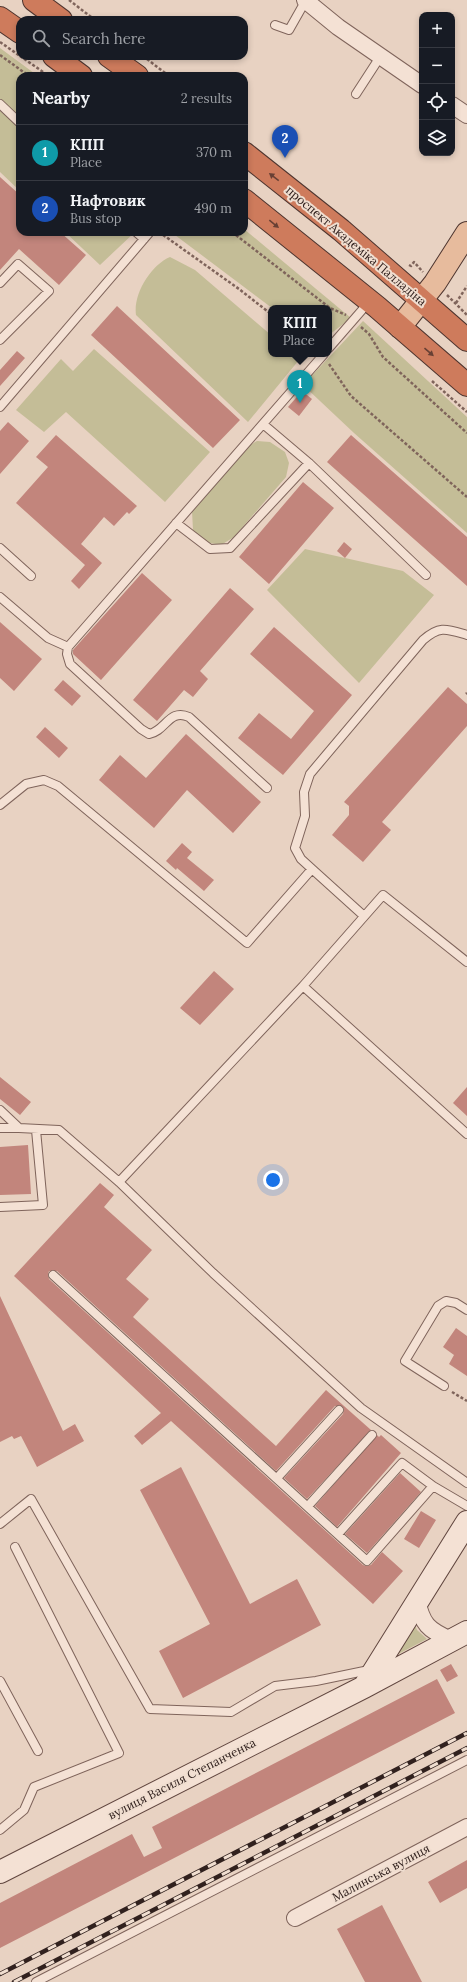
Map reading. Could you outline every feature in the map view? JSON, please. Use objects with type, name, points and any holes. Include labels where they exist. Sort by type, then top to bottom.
[{"type":"highway","points":[[34,0],[56,16]]},
{"type":"highway","points":[[0,18],[16,29]]},
{"type":"highway","points":[[59,60],[76,72]]},
{"type":"highway","points":[[115,60],[131,72]]},
{"type":"highway","name":"проспект Академіка Палладіна","points":[[248,156],[341,230],[467,340]]},
{"type":"highway","points":[[248,203],[369,301],[467,385]]},
{"type":"main road","points":[[400,327],[435,283],[467,233]]},
{"type":"street","points":[[306,0],[338,28],[420,84]]},
{"type":"street","points":[[455,107],[467,115]]},
{"type":"street","points":[[369,1678],[467,1522]]},
{"type":"street","points":[[417,1600],[420,1615],[434,1632],[459,1636]]},
{"type":"street","name":"вулиця Василя Степанченка","points":[[0,1872],[369,1678],[459,1636]]},
{"type":"street","name":"Малинська вулиця","points":[[294,1918],[467,1827]]},
{"type":"lane","points":[[274,25],[289,30],[306,0]]},
{"type":"lane","points":[[356,94],[380,57]]},
{"type":"lane","points":[[0,104],[16,119]]},
{"type":"lane","points":[[140,236],[144,240]]},
{"type":"lane","points":[[0,407],[147,236]]},
{"type":"lane","points":[[0,283],[18,264],[49,291],[0,340]]},
{"type":"lane","points":[[332,344],[369,301]]},
{"type":"lane","points":[[267,788],[189,717],[181,714],[174,716],[156,733],[149,734],[141,729],[70,664],[67,654],[68,647],[322,357]]},
{"type":"lane","points":[[263,424],[309,463],[426,575]]},
{"type":"lane","points":[[176,523],[210,549],[230,548],[309,463]]},
{"type":"lane","points":[[0,548],[31,576]]},
{"type":"lane","points":[[0,597],[48,638],[68,647]]},
{"type":"lane","points":[[364,916],[301,859],[295,848],[305,816],[304,792],[310,774],[423,640],[434,630],[446,629],[467,635]]},
{"type":"lane","points":[[0,805],[26,784],[44,780],[58,786],[246,943],[312,869]]},
{"type":"lane","points":[[119,1182],[303,986],[383,894],[467,962]]},
{"type":"lane","points":[[303,986],[467,1134]]},
{"type":"lane","points":[[0,1110],[19,1128]]},
{"type":"lane","points":[[0,1128],[59,1130],[119,1182],[213,1273],[361,1408],[467,1483]]},
{"type":"lane","points":[[0,1207],[43,1205],[36,1130]]},
{"type":"lane","points":[[53,1275],[367,1561],[433,1486]]},
{"type":"lane","points":[[444,1386],[405,1361],[438,1306],[446,1301],[456,1303],[467,1310]]},
{"type":"lane","points":[[277,1478],[339,1410]]},
{"type":"lane","points":[[308,1506],[372,1435]]},
{"type":"lane","points":[[338,1534],[402,1463],[433,1486],[467,1506]]},
{"type":"lane","points":[[0,1524],[31,1499],[150,1709],[231,1712],[274,1686],[369,1678]]},
{"type":"lane","points":[[0,1830],[24,1810],[34,1787],[119,1753],[15,1547]]},
{"type":"lane","points":[[0,1681],[38,1751]]},
{"type":"lane","points":[[36,1982],[467,1760]]},
{"type":"path","points":[[68,0],[90,16]]},
{"type":"path","points":[[0,42],[16,53]]},
{"type":"path","points":[[0,55],[23,72]]},
{"type":"path","points":[[26,60],[43,72]]},
{"type":"path","points":[[148,60],[164,72]]},
{"type":"path","points":[[165,236],[268,312]]},
{"type":"path","points":[[237,236],[326,305]]},
{"type":"path","points":[[467,286],[456,303],[467,314]]},
{"type":"path","points":[[332,309],[351,319]]},
{"type":"path","points":[[360,326],[369,334],[383,356],[467,433]]},
{"type":"path","points":[[325,357],[351,396],[467,498]]},
{"type":"path","points":[[444,1386],[467,1401]]},
{"type":"shaded area","points":[[0,48],[33,72],[16,72],[16,187],[0,172]]},
{"type":"shaded area","points":[[248,232],[351,318],[332,333],[332,305],[268,305],[176,236],[248,236]]},
{"type":"shaded area","points":[[69,236],[131,236],[100,265]]},
{"type":"shaded area","points":[[170,257],[195,270],[268,332],[268,357],[296,357],[299,360],[248,422],[136,315],[137,298],[140,290],[150,273],[163,261]]},
{"type":"shaded area","points":[[363,321],[467,417],[467,533],[354,433],[303,385],[329,357],[332,357],[332,354]]},
{"type":"shaded area","points":[[94,349],[210,452],[165,502],[66,412],[44,432],[16,410],[61,359],[73,371]]},
{"type":"shaded area","points":[[257,441],[270,442],[285,452],[289,463],[286,477],[234,537],[221,545],[205,542],[193,530],[192,511],[244,449]]},
{"type":"shaded area","points":[[305,549],[403,571],[434,595],[359,683],[267,590]]},
{"type":"shaded area","points":[[412,1618],[417,1630],[427,1639],[385,1661]]},
{"type":"building","points":[[0,177],[16,191],[16,236],[65,236],[86,255],[59,285],[19,249],[0,270]]},
{"type":"building","points":[[117,306],[240,420],[213,448],[91,335]]},
{"type":"building","points":[[17,351],[25,358],[0,386],[0,370]]},
{"type":"building","points":[[302,391],[312,399],[299,416],[288,407]]},
{"type":"building","points":[[8,422],[29,441],[0,474],[0,431]]},
{"type":"building","points":[[56,435],[137,506],[129,514],[127,512],[114,526],[104,517],[81,544],[102,563],[79,589],[71,581],[85,565],[16,503],[48,467],[36,457]]},
{"type":"building","points":[[351,435],[467,537],[467,586],[327,462]]},
{"type":"building","points":[[303,482],[334,508],[269,584],[239,557]]},
{"type":"building","points":[[344,542],[352,549],[345,558],[337,551]]},
{"type":"building","points":[[142,573],[172,600],[101,680],[73,654],[73,650]]},
{"type":"building","points":[[230,588],[254,609],[200,671],[208,679],[193,697],[184,690],[157,721],[133,700]]},
{"type":"building","points":[[0,622],[42,659],[14,691],[0,678]]},
{"type":"building","points":[[274,627],[352,695],[283,775],[238,738],[259,713],[291,739],[314,711],[250,654]]},
{"type":"building","points":[[63,680],[81,696],[72,706],[54,690]]},
{"type":"building","points":[[448,687],[467,704],[467,726],[382,822],[391,830],[363,862],[332,835],[349,815],[349,806],[344,802]]},
{"type":"building","points":[[45,727],[68,748],[59,758],[36,737]]},
{"type":"building","points":[[186,734],[261,802],[233,833],[187,790],[154,828],[99,780],[120,755],[146,778]]},
{"type":"building","points":[[182,843],[192,852],[187,858],[214,880],[204,891],[177,868],[176,870],[166,861]]},
{"type":"building","points":[[214,971],[234,989],[200,1025],[180,1008]]},
{"type":"building","points":[[0,1077],[31,1102],[20,1115],[0,1099]]},
{"type":"building","points":[[467,1087],[467,1116],[453,1103]]},
{"type":"building","points":[[28,1145],[31,1194],[0,1195],[0,1147]]},
{"type":"building","points":[[100,1183],[114,1195],[104,1207],[152,1250],[126,1279],[149,1299],[133,1317],[276,1446],[326,1390],[371,1430],[307,1499],[284,1478],[343,1414],[344,1409],[342,1406],[335,1406],[276,1471],[57,1271],[49,1271],[49,1279],[363,1565],[371,1565],[382,1552],[403,1571],[373,1604],[171,1421],[142,1445],[134,1436],[161,1413],[14,1276]]},
{"type":"building","points":[[0,1296],[63,1431],[75,1424],[84,1441],[37,1467],[21,1436],[14,1439],[12,1436],[0,1442]]},
{"type":"building","points":[[456,1328],[467,1336],[467,1376],[449,1364],[454,1355],[443,1347]]},
{"type":"building","points":[[377,1435],[379,1437],[381,1435],[401,1453],[337,1527],[315,1506]]},
{"type":"building","points":[[181,1467],[250,1604],[297,1579],[321,1625],[183,1698],[159,1651],[210,1624],[140,1490]]},
{"type":"building","points":[[400,1473],[421,1492],[367,1553],[345,1534]]},
{"type":"building","points":[[421,1511],[436,1520],[419,1548],[404,1539]]},
{"type":"building","points":[[451,1664],[458,1676],[447,1682],[440,1670]]},
{"type":"building","points":[[437,1679],[455,1713],[0,1948],[0,1903],[132,1834],[144,1857],[162,1848],[152,1827]]},
{"type":"building","points":[[467,1860],[467,1888],[440,1903],[428,1882]]},
{"type":"building","points":[[382,1905],[422,1982],[365,1982],[337,1929]]},
{"type":"railway","points":[[0,1974],[467,1733]]},
{"type":"railway","points":[[14,1982],[467,1748]]},
{"type":"place","name":"Нафтовик","points":[[285,158]]},
{"type":"place","name":"КПП","points":[[300,403]]}]
